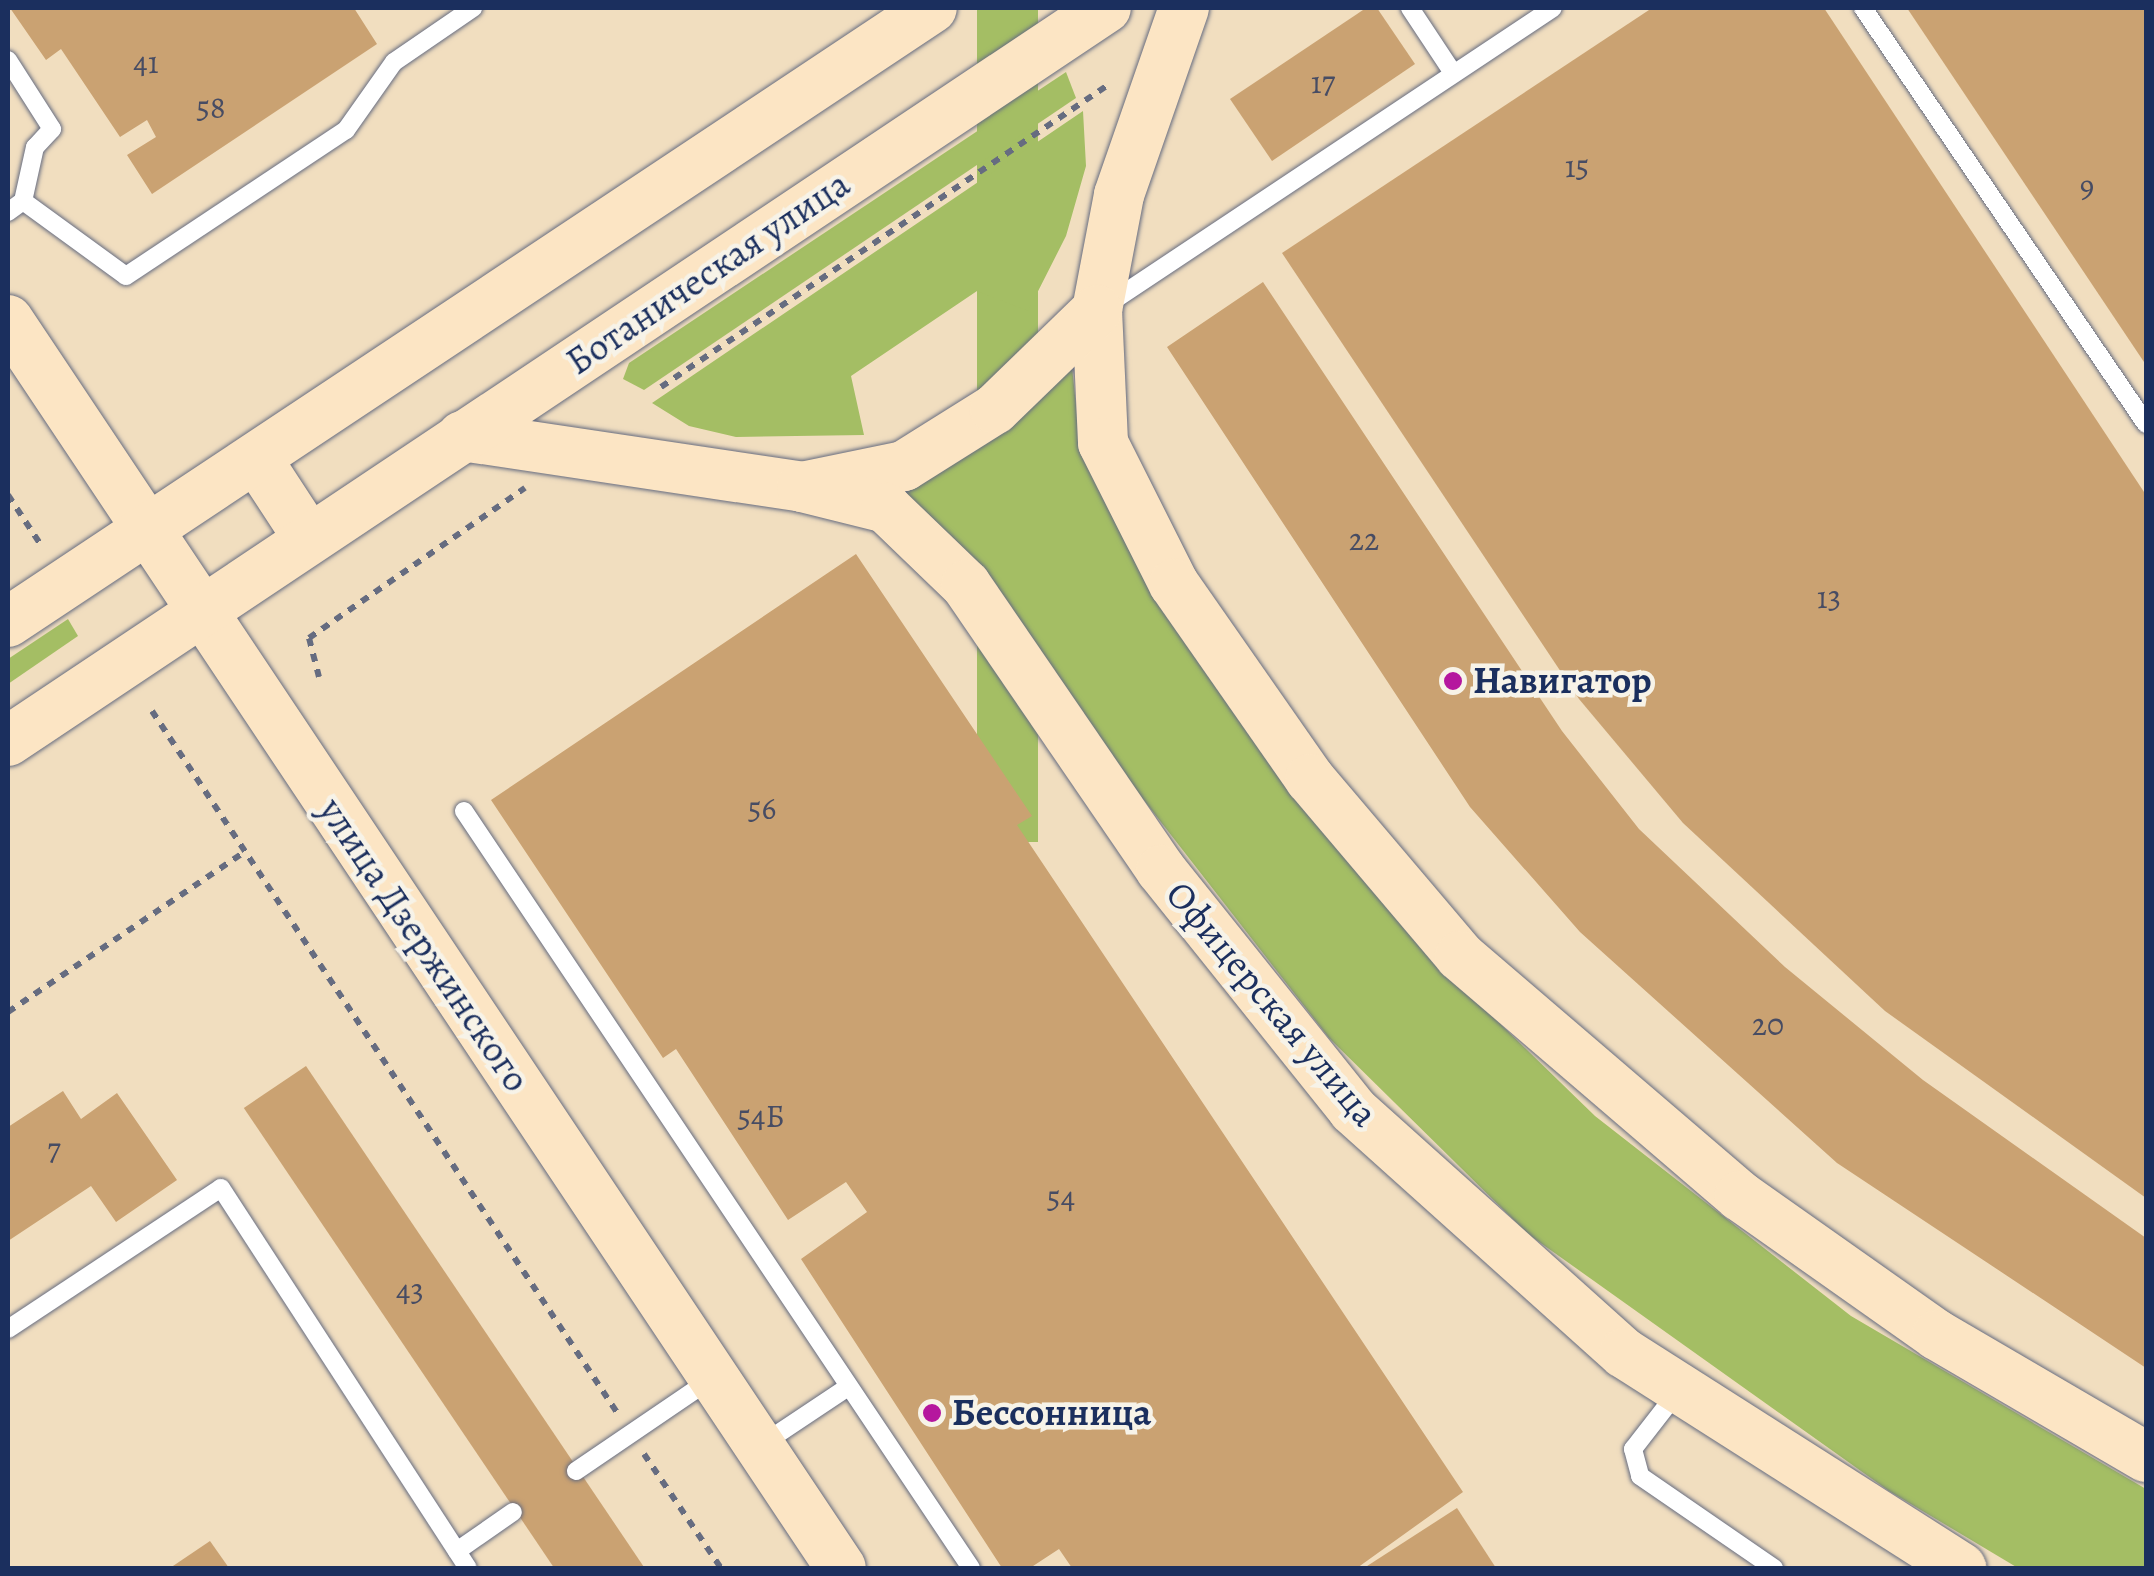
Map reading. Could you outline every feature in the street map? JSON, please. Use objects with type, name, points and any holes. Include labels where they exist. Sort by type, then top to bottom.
[{"type":"main road","points":[[8,622],[932,8]]},
{"type":"main road","name":"Ботаническая улица","points":[[8,741],[1106,8]]},
{"type":"main road","points":[[1179,23],[1119,195],[1098,310],[1103,443],[1174,584],[1310,779],[1460,956],[1740,1196],[1937,1335],[2146,1457]]},
{"type":"main road","points":[[462,436],[802,487],[904,466],[995,409],[1098,310]]},
{"type":"main road","name":"улица Дзержинского","points":[[8,320],[841,1568]]},
{"type":"main road","points":[[256,458],[309,539]]},
{"type":"main road","name":"Офицерская улица","points":[[802,487],[886,508],[966,585],[1160,870],[1352,1110],[1624,1353],[1961,1568]]},
{"type":"lane","points":[[8,60],[52,130],[35,147],[16,206],[126,276],[346,130],[394,62],[473,8]]},
{"type":"lane","points":[[1410,8],[1454,73]]},
{"type":"lane","points":[[1098,310],[1552,8]]},
{"type":"lane","points":[[1863,8],[2146,424]]},
{"type":"lane","points":[[464,810],[970,1568]]},
{"type":"lane","points":[[8,1329],[221,1188],[468,1568]]},
{"type":"lane","points":[[576,1471],[713,1378]]},
{"type":"lane","points":[[759,1446],[848,1387]]},
{"type":"lane","points":[[1679,1390],[1633,1448],[1640,1476],[1774,1568]]},
{"type":"lane","points":[[457,1551],[513,1512]]},
{"type":"path","points":[[661,387],[1179,23]]},
{"type":"path","points":[[318,676],[309,638],[530,485]]},
{"type":"path","points":[[8,495],[41,545]]},
{"type":"path","points":[[152,711],[720,1568]]},
{"type":"path","points":[[8,1012],[244,852]]},
{"type":"green space","points":[[977,8],[1038,8],[1038,842],[977,842]]},
{"type":"green space","points":[[1066,72],[1076,98],[644,390],[623,379],[629,363]]},
{"type":"green space","points":[[1083,111],[1086,166],[1066,236],[1028,311],[977,291],[851,376],[864,435],[736,437],[689,426],[652,403]]},
{"type":"green space","points":[[1072,367],[1079,434],[1488,1012],[1595,1116],[1851,1316],[2146,1489],[2146,1568],[2018,1568],[1889,1491],[1528,1234],[1329,1038],[897,483]]},
{"type":"green space","points":[[68,619],[78,636],[8,684],[8,659]]},
{"type":"building","points":[[10,8],[354,8],[377,44],[152,194],[127,155],[156,137],[147,120],[120,137],[61,49],[46,60]]},
{"type":"building","points":[[1366,8],[1377,8],[1415,64],[1272,161],[1230,99]]},
{"type":"building","points":[[1652,8],[1824,8],[2146,495],[2146,1198],[1885,1011],[1683,823],[1579,699],[1282,253]]},
{"type":"building","points":[[1907,8],[2146,8],[2146,365]]},
{"type":"building","points":[[1263,282],[1562,731],[1639,829],[1785,967],[1923,1080],[2146,1238],[2146,1368],[1837,1163],[1580,932],[1470,807],[1167,347]]},
{"type":"building","points":[[856,554],[1032,816],[1017,825],[1463,1492],[1357,1568],[1072,1568],[1059,1549],[1030,1568],[1002,1568],[801,1259],[867,1212],[846,1182],[788,1220],[676,1049],[663,1058],[491,800]]},
{"type":"building","points":[[306,1066],[644,1567],[554,1568],[244,1108]]},
{"type":"building","points":[[63,1091],[81,1119],[117,1093],[177,1180],[116,1222],[91,1186],[8,1241],[8,1127]]},
{"type":"building","points":[[1457,1508],[1496,1568],[1364,1568]]},
{"type":"building","points":[[210,1541],[229,1568],[170,1568]]},
{"type":"place","name":"Навигатор","points":[[1453,681]]},
{"type":"place","name":"Бессонница","points":[[932,1413]]}]
